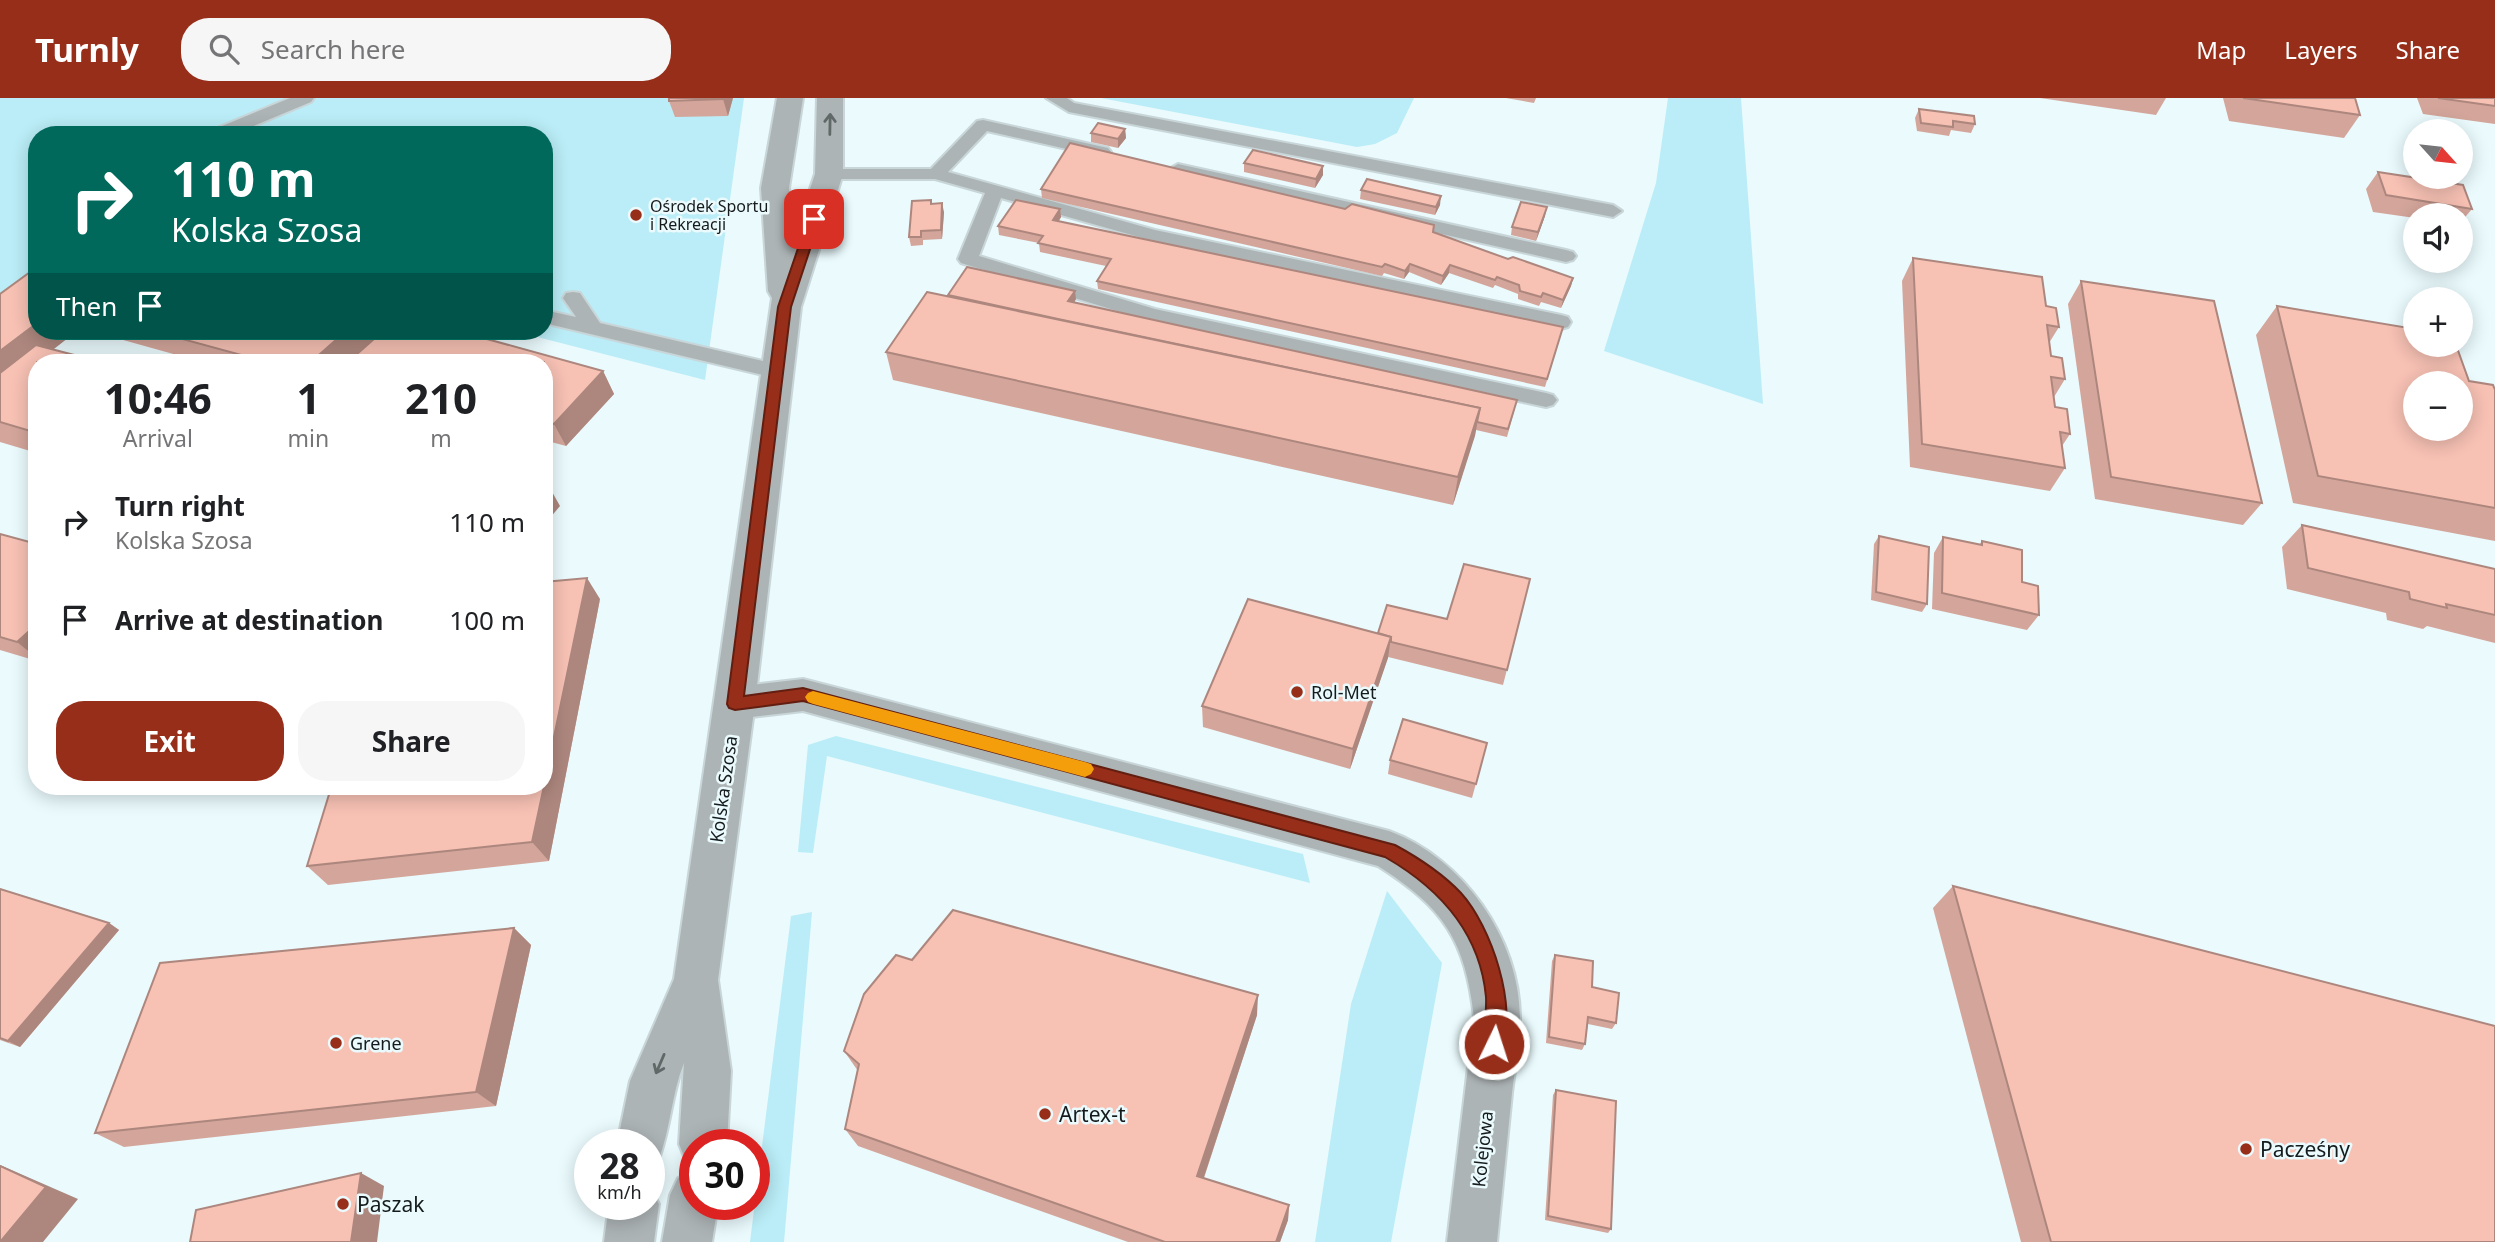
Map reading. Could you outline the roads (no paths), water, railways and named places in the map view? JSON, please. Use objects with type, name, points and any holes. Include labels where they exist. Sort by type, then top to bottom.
[{"type":"street","name":"Kolska Szosa","points":[[785,307],[775,188],[790,98]]},
{"type":"street","name":"Kolska Szosa","points":[[645,1129],[653,1081],[696,979],[735,704],[785,307],[829,174],[830,98]]},
{"type":"street","name":"Kolejowa","points":[[735,704],[803,695],[1389,850],[1414,864],[1455,899],[1472,923],[1486,958],[1495,992],[1497,1017],[1472,1242]]},
{"type":"street","name":"Kolska Szosa","points":[[696,979],[708,1071],[704,1129]]},
{"type":"street","points":[[629,1242],[632,1220]]},
{"type":"street","points":[[687,1242],[691,1220]]},
{"type":"lane","points":[[238,126],[305,98]]},
{"type":"lane","points":[[1055,98],[1069,107],[1613,211]]},
{"type":"lane","points":[[936,174],[983,125],[1119,156]]},
{"type":"lane","points":[[1159,165],[1566,256]]},
{"type":"lane","points":[[829,174],[936,174],[1153,235],[1561,322]]},
{"type":"lane","points":[[995,191],[968,259],[1153,315],[1546,400]]},
{"type":"lane","points":[[573,298],[593,327]]},
{"type":"lane","points":[[553,318],[776,371]]},
{"type":"place","name":"Ośrodek Sportu i Rekreacji","points":[[636,215]]},
{"type":"place","name":"Rol-Met","points":[[1297,692]]},
{"type":"place","name":"Grene","points":[[336,1043]]},
{"type":"place","name":"Artex-t","points":[[1045,1114]]},
{"type":"place","name":"Pacześny","points":[[2246,1149]]},
{"type":"place","name":"Paszak","points":[[343,1204]]}]
